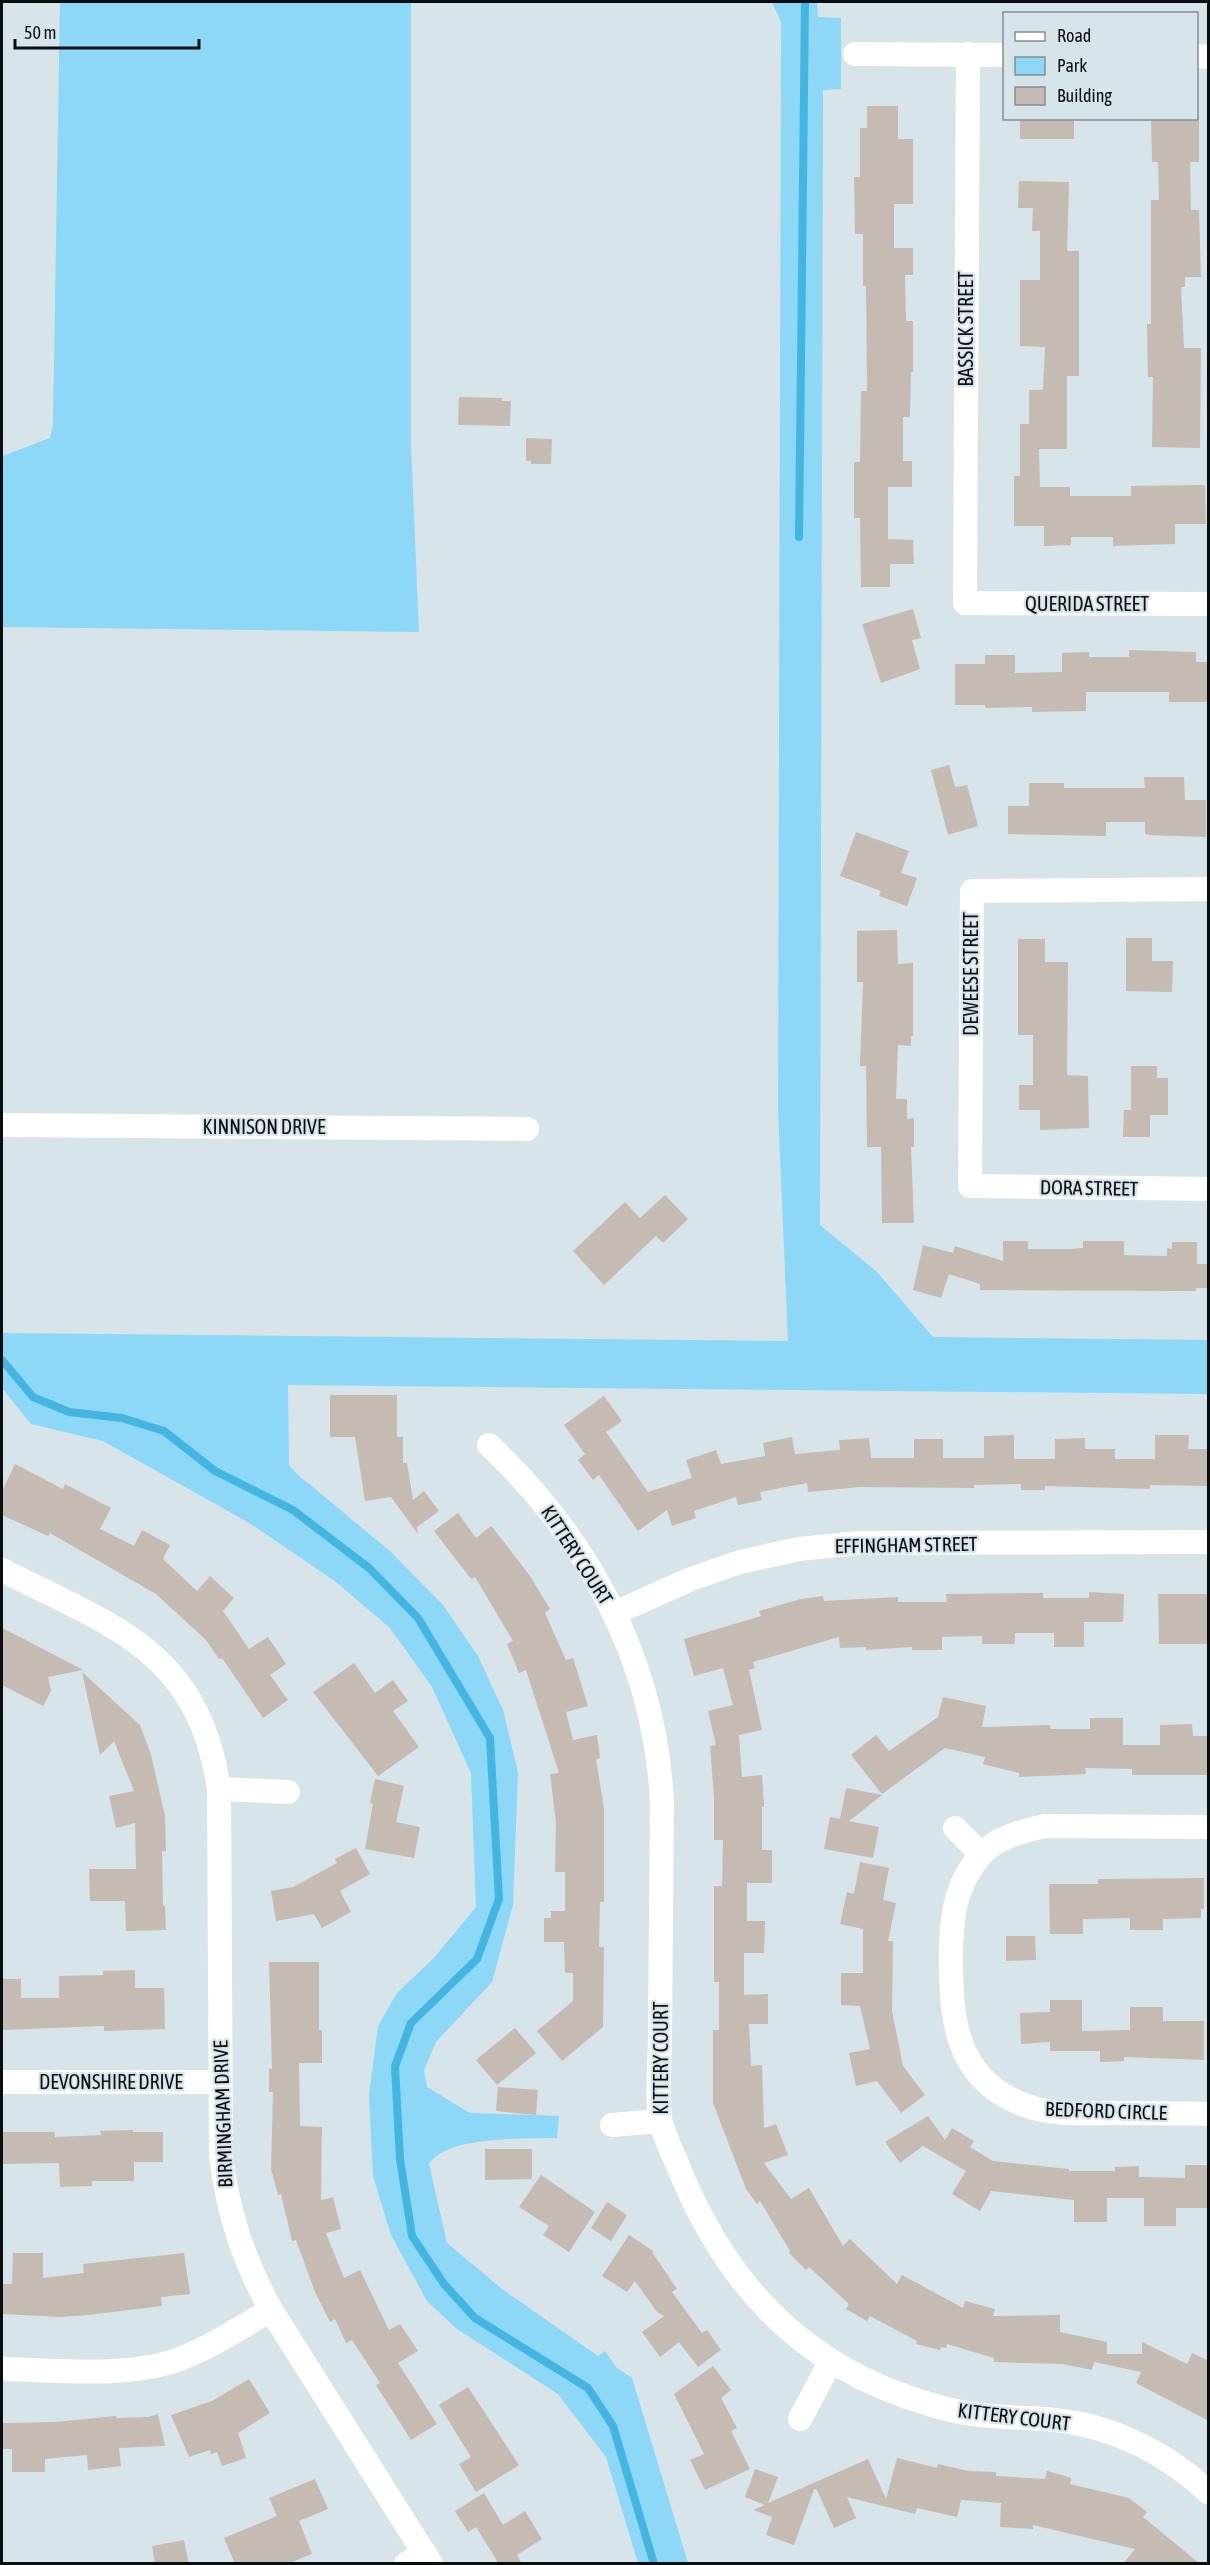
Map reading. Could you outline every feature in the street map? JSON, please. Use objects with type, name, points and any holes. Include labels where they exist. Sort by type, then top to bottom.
[{"type":"street","points":[[855,54],[1003,55]]},
{"type":"street","name":"BASSICK STREET","points":[[965,603],[968,54]]},
{"type":"street","name":"QUERIDA STREET","points":[[965,603],[1209,604]]},
{"type":"street","name":"DEWEESE STREET","points":[[970,1186],[972,891],[1209,889]]},
{"type":"street","name":"KINNISON DRIVE","points":[[2,1125],[527,1128]]},
{"type":"street","name":"DORA STREET","points":[[970,1186],[1209,1189]]},
{"type":"street","name":"KITTERY COURT","points":[[489,1445],[541,1498],[574,1542],[615,1613],[637,1666],[652,1718],[660,1775],[660,2121],[693,2202],[713,2241],[742,2283],[795,2335],[831,2361],[871,2383],[935,2406],[989,2416],[1064,2421],[1103,2430],[1138,2443],[1167,2460],[1209,2492]]},
{"type":"street","name":"EFFINGHAM STREET","points":[[615,1613],[691,1579],[740,1562],[799,1549],[859,1543],[1209,1542]]},
{"type":"street","name":"BIRMINGHAM DRIVE","points":[[2,1570],[121,1631],[164,1665],[186,1692],[203,1722],[214,1755],[219,1789],[221,2156],[225,2189],[236,2233],[255,2281],[271,2310],[421,2560]]},
{"type":"street","points":[[219,1789],[288,1792]]},
{"type":"street","name":"BEDFORD CIRCLE","points":[[1209,1827],[1044,1826],[1023,1830],[1003,1839],[981,1854],[959,1890],[952,1916],[951,1959],[951,2010],[956,2033],[969,2060],[998,2091],[1018,2103],[1041,2110],[1065,2113],[1209,2114]]},
{"type":"street","points":[[955,1828],[981,1854]]},
{"type":"street","name":"DEVONSHIRE DRIVE","points":[[2,2082],[220,2082]]},
{"type":"street","points":[[612,2124],[660,2121]]},
{"type":"street","points":[[2,2369],[112,2370],[141,2368],[175,2361],[201,2350],[271,2310]]},
{"type":"street","points":[[800,2419],[831,2361]]},
{"type":"green space","points":[[60,2],[411,2],[411,445],[419,632],[2,627],[2,456],[50,438],[53,424]]},
{"type":"green space","points":[[772,2],[817,2],[818,17],[841,18],[841,89],[823,90],[820,1225],[877,1272],[933,1337],[1208,1340],[1208,1394],[288,1385],[289,1465],[391,1552],[443,1605],[478,1656],[503,1710],[518,1772],[513,1905],[492,1982],[436,2042],[424,2070],[427,2087],[470,2113],[559,2116],[557,2138],[488,2140],[469,2143],[438,2155],[429,2164],[447,2243],[502,2289],[598,2356],[605,2351],[617,2368],[632,2378],[688,2563],[638,2563],[606,2457],[558,2394],[457,2329],[427,2301],[391,2235],[373,2176],[369,2095],[378,2026],[397,1993],[434,1958],[476,1907],[471,1773],[432,1687],[390,1628],[336,1582],[251,1524],[103,1441],[31,1424],[2,1388],[2,1333],[788,1341],[778,1109],[781,22]]},
{"type":"building","points":[[867,106],[898,106],[898,139],[913,139],[913,204],[894,204],[894,248],[913,248],[913,275],[905,275],[906,321],[913,321],[913,372],[911,372],[910,417],[903,417],[903,461],[912,461],[912,487],[888,487],[888,539],[913,540],[914,564],[890,564],[890,587],[861,587],[860,518],[854,518],[854,462],[860,462],[861,391],[867,391],[863,234],[855,234],[854,177],[860,177],[860,128],[867,128]]},
{"type":"building","points":[[1199,118],[1199,162],[1190,162],[1191,210],[1199,210],[1201,277],[1185,277],[1185,287],[1181,287],[1184,348],[1201,348],[1200,448],[1152,447],[1153,377],[1148,377],[1147,324],[1151,324],[1151,200],[1159,200],[1158,162],[1152,162],[1151,120],[1198,120]]},
{"type":"building","points":[[1020,120],[1074,120],[1074,139],[1020,139]]},
{"type":"building","points":[[1019,181],[1069,182],[1067,251],[1079,251],[1079,376],[1067,376],[1067,449],[1039,449],[1040,487],[1070,487],[1070,496],[1131,496],[1131,486],[1205,485],[1206,524],[1175,524],[1175,544],[1113,546],[1113,537],[1071,537],[1071,545],[1044,546],[1044,526],[1014,526],[1014,476],[1020,476],[1020,424],[1029,424],[1029,390],[1043,390],[1045,347],[1020,346],[1020,280],[1040,280],[1040,231],[1032,231],[1033,208],[1018,208]]},
{"type":"building","points":[[459,397],[502,398],[502,401],[511,401],[510,426],[458,425]]},
{"type":"building","points":[[526,438],[552,439],[551,464],[531,464],[531,461],[526,461]]},
{"type":"building","points":[[913,609],[921,638],[912,640],[920,669],[881,683],[862,624]]},
{"type":"building","points":[[1129,650],[1196,652],[1196,662],[1209,662],[1207,702],[1169,702],[1169,692],[1086,692],[1086,711],[1032,712],[1032,707],[985,708],[985,705],[955,705],[955,664],[985,664],[985,655],[1015,655],[1015,673],[1062,672],[1062,653],[1089,652],[1089,657],[1129,657]]},
{"type":"building","points":[[949,765],[955,787],[967,785],[978,826],[948,835],[931,770]]},
{"type":"building","points":[[1144,777],[1184,777],[1185,800],[1206,800],[1206,837],[1149,835],[1145,834],[1145,822],[1106,822],[1106,836],[1008,834],[1008,806],[1029,806],[1029,783],[1064,783],[1064,788],[1145,788]]},
{"type":"building","points":[[856,832],[909,851],[901,873],[917,878],[907,906],[879,896],[881,891],[840,876]]},
{"type":"building","points":[[897,930],[898,964],[913,963],[913,1036],[911,1036],[911,1046],[898,1045],[896,1099],[907,1099],[907,1119],[914,1118],[914,1147],[911,1147],[914,1223],[882,1223],[881,1147],[867,1147],[866,1066],[860,1066],[863,982],[857,982],[857,931]]},
{"type":"building","points":[[1126,938],[1152,938],[1152,961],[1173,961],[1172,992],[1126,991]]},
{"type":"building","points":[[1018,939],[1045,939],[1045,962],[1068,962],[1067,1075],[1088,1076],[1089,1128],[1040,1130],[1040,1110],[1019,1110],[1019,1085],[1033,1085],[1033,1035],[1018,1035]]},
{"type":"building","points":[[1131,1066],[1157,1066],[1157,1078],[1168,1078],[1168,1115],[1150,1115],[1150,1137],[1123,1137],[1124,1110],[1131,1110]]},
{"type":"building","points":[[665,1195],[688,1219],[663,1243],[656,1236],[604,1285],[573,1251],[625,1202],[640,1218]]},
{"type":"building","points":[[1003,1241],[1028,1241],[1028,1249],[1070,1249],[1083,1248],[1083,1241],[1124,1241],[1124,1255],[1167,1256],[1167,1248],[1172,1249],[1172,1242],[1197,1242],[1197,1264],[1209,1264],[1209,1288],[1196,1288],[1196,1291],[980,1290],[980,1284],[949,1274],[941,1298],[913,1290],[923,1245],[953,1253],[955,1246],[1003,1261]]},
{"type":"building","points":[[330,1395],[397,1395],[397,1437],[403,1437],[403,1463],[407,1463],[413,1500],[424,1491],[439,1511],[417,1527],[418,1534],[391,1497],[365,1501],[355,1437],[330,1437]]},
{"type":"building","points":[[604,1396],[622,1421],[606,1432],[648,1492],[692,1478],[686,1460],[716,1450],[721,1464],[765,1456],[763,1443],[792,1437],[795,1454],[840,1450],[839,1440],[869,1438],[871,1458],[914,1458],[914,1439],[943,1439],[943,1458],[984,1458],[984,1436],[1014,1435],[1014,1459],[1055,1459],[1055,1439],[1085,1438],[1085,1449],[1115,1449],[1115,1459],[1155,1459],[1155,1435],[1189,1435],[1188,1449],[1209,1449],[1209,1486],[1150,1485],[1150,1489],[1045,1486],[1045,1490],[1021,1490],[1021,1484],[974,1485],[974,1488],[860,1487],[808,1492],[807,1483],[760,1492],[762,1500],[738,1505],[736,1497],[694,1511],[696,1518],[672,1526],[667,1510],[638,1531],[599,1475],[593,1480],[578,1460],[585,1454],[564,1425]]},
{"type":"building","points":[[15,1464],[63,1489],[65,1484],[111,1508],[100,1529],[134,1546],[142,1530],[170,1545],[163,1559],[197,1591],[210,1576],[234,1598],[223,1611],[249,1649],[268,1637],[286,1664],[270,1675],[288,1700],[263,1718],[222,1658],[219,1659],[206,1640],[156,1594],[50,1533],[48,1536],[2,1515],[2,1491]]},
{"type":"building","points":[[458,1513],[476,1538],[491,1526],[530,1576],[550,1609],[545,1613],[566,1660],[573,1658],[588,1706],[566,1712],[573,1740],[597,1735],[600,1758],[596,1759],[604,1809],[604,1902],[600,1902],[599,1947],[604,1947],[603,2027],[562,2061],[537,2031],[573,2001],[573,1973],[565,1973],[564,1942],[544,1942],[544,1918],[551,1918],[551,1911],[565,1911],[565,1872],[555,1872],[556,1822],[550,1774],[559,1773],[526,1670],[519,1673],[507,1644],[513,1641],[475,1577],[471,1579],[434,1531]]},
{"type":"building","points":[[1089,1592],[1124,1594],[1123,1622],[1084,1622],[1084,1647],[1054,1647],[1054,1633],[1015,1633],[1015,1644],[982,1644],[982,1636],[942,1637],[942,1650],[912,1650],[912,1647],[866,1650],[866,1647],[840,1648],[839,1637],[753,1662],[755,1668],[749,1670],[762,1730],[739,1735],[742,1777],[762,1775],[764,1807],[762,1807],[762,1850],[772,1850],[772,1883],[747,1883],[747,1921],[765,1921],[764,1953],[744,1953],[744,1995],[768,1994],[768,2024],[749,2024],[751,2066],[762,2065],[764,2128],[776,2124],[788,2155],[764,2163],[791,2199],[809,2188],[843,2246],[850,2239],[897,2284],[902,2275],[963,2308],[965,2301],[995,2309],[993,2316],[1060,2315],[1060,2332],[1107,2342],[1107,2354],[1142,2354],[1142,2342],[1187,2364],[1192,2353],[1209,2361],[1209,2421],[1136,2383],[1141,2372],[1094,2362],[1092,2370],[1063,2364],[994,2362],[994,2358],[947,2344],[946,2348],[941,2347],[940,2350],[916,2344],[917,2341],[870,2316],[867,2321],[846,2309],[849,2304],[809,2267],[806,2270],[789,2253],[790,2251],[760,2201],[757,2204],[746,2189],[713,2103],[713,2030],[719,2030],[719,1982],[714,1982],[714,1886],[722,1886],[723,1840],[714,1840],[714,1797],[710,1746],[716,1745],[708,1711],[733,1705],[723,1668],[694,1676],[684,1639],[761,1616],[759,1611],[801,1599],[823,1596],[824,1601],[898,1597],[898,1602],[947,1602],[946,1594],[1043,1593],[1043,1598],[1089,1598]]},
{"type":"building","points":[[1158,1594],[1209,1594],[1209,1644],[1159,1644]]},
{"type":"building","points":[[2,1628],[83,1670],[48,1677],[51,1691],[43,1706],[2,1685]]},
{"type":"building","points":[[354,1663],[375,1693],[393,1680],[408,1701],[393,1711],[419,1747],[378,1776],[313,1692]]},
{"type":"building","points":[[82,1672],[140,1725],[151,1755],[165,1816],[166,1851],[162,1851],[166,1930],[126,1931],[125,1901],[90,1901],[89,1869],[136,1869],[135,1823],[116,1828],[109,1796],[134,1791],[114,1741],[100,1755]]},
{"type":"building","points":[[943,1697],[986,1706],[982,1727],[1050,1725],[1051,1729],[1090,1729],[1090,1718],[1123,1718],[1123,1745],[1160,1745],[1160,1725],[1192,1724],[1193,1736],[1209,1736],[1209,1775],[1132,1775],[1132,1769],[1085,1768],[1086,1774],[1019,1777],[1019,1773],[983,1764],[985,1757],[945,1748],[882,1794],[851,1755],[876,1735],[889,1751],[938,1717]]},
{"type":"building","points":[[375,1779],[404,1786],[396,1822],[420,1827],[414,1858],[365,1849]]},
{"type":"building","points":[[846,1788],[882,1795],[849,1821],[879,1827],[873,1858],[824,1849],[830,1817],[840,1819]]},
{"type":"building","points":[[356,1848],[370,1874],[340,1891],[351,1912],[322,1928],[314,1914],[276,1921],[271,1891],[293,1887],[337,1863],[335,1859]]},
{"type":"building","points":[[860,1862],[889,1868],[883,1900],[896,1903],[888,1941],[893,1941],[892,2011],[903,2066],[925,2095],[901,2113],[877,2081],[856,2086],[849,2053],[870,2049],[860,2006],[841,2005],[841,1973],[863,1973],[863,1929],[840,1924],[847,1892],[854,1894]]},
{"type":"building","points":[[1204,1878],[1204,1909],[1201,1909],[1201,1918],[1163,1919],[1163,1930],[1130,1930],[1130,1918],[1083,1919],[1083,1934],[1050,1934],[1049,1884],[1098,1884],[1098,1879]]},
{"type":"building","points":[[1006,1936],[1035,1936],[1036,1960],[1006,1961]]},
{"type":"building","points":[[269,1962],[319,1962],[319,2030],[322,2030],[322,2063],[299,2063],[300,2126],[322,2127],[321,2200],[333,2197],[341,2229],[326,2233],[344,2278],[360,2270],[389,2330],[400,2324],[418,2351],[398,2363],[437,2424],[411,2440],[376,2385],[380,2383],[352,2340],[346,2343],[335,2319],[330,2322],[315,2292],[296,2240],[292,2241],[281,2194],[278,2195],[271,2169],[273,2092],[269,2092],[269,2069],[272,2069]]},
{"type":"building","points":[[135,1970],[135,1988],[164,1988],[165,2029],[104,2031],[104,2026],[2,2030],[2,1979],[21,1979],[21,1998],[59,1998],[59,1976],[103,1975],[103,1971]]},
{"type":"building","points":[[1050,2000],[1082,2000],[1082,2031],[1130,2030],[1130,2007],[1163,2007],[1163,2021],[1204,2021],[1204,2060],[1124,2057],[1124,2061],[1100,2062],[1100,2051],[1050,2051],[1050,2042],[1021,2044],[1020,2013],[1050,2012]]},
{"type":"building","points":[[515,2028],[536,2053],[497,2085],[476,2060]]},
{"type":"building","points":[[498,2087],[538,2090],[536,2115],[496,2111]]},
{"type":"building","points":[[928,2116],[945,2140],[952,2128],[974,2141],[970,2147],[993,2161],[1069,2169],[1069,2171],[1115,2171],[1115,2167],[1139,2166],[1139,2177],[1185,2178],[1185,2165],[1209,2165],[1209,2208],[1176,2208],[1176,2226],[1144,2226],[1144,2198],[1107,2198],[1107,2222],[1074,2222],[1074,2200],[991,2191],[980,2211],[952,2194],[966,2171],[923,2146],[900,2163],[885,2142]]},
{"type":"building","points":[[133,2130],[133,2132],[163,2132],[163,2162],[134,2162],[134,2181],[92,2181],[92,2186],[60,2187],[59,2163],[2,2164],[2,2132],[55,2132],[55,2137],[101,2135],[100,2131]]},
{"type":"building","points":[[485,2149],[532,2149],[532,2179],[485,2180]]},
{"type":"building","points":[[541,2175],[595,2212],[569,2252],[543,2235],[549,2226],[519,2207]]},
{"type":"building","points":[[607,2202],[627,2215],[611,2241],[591,2228]]},
{"type":"building","points":[[629,2235],[653,2251],[677,2289],[672,2292],[702,2333],[707,2330],[721,2350],[698,2367],[679,2342],[660,2357],[642,2332],[664,2316],[657,2312],[635,2281],[627,2292],[602,2276]]},
{"type":"building","points":[[13,2253],[43,2253],[43,2278],[84,2273],[83,2264],[184,2253],[190,2294],[161,2297],[162,2306],[88,2315],[60,2317],[2,2314],[2,2284],[12,2284]]},
{"type":"building","points":[[713,2366],[731,2390],[721,2398],[737,2428],[731,2431],[750,2469],[705,2490],[690,2460],[704,2454],[674,2394]]},
{"type":"building","points":[[249,2379],[270,2413],[238,2433],[246,2458],[222,2466],[217,2452],[211,2454],[210,2450],[189,2457],[171,2415],[212,2401]]},
{"type":"building","points":[[468,2387],[519,2465],[476,2492],[459,2464],[471,2457],[439,2405]]},
{"type":"building","points":[[158,2414],[165,2446],[119,2448],[121,2466],[88,2470],[87,2455],[45,2459],[45,2472],[12,2472],[12,2449],[2,2449],[2,2423],[55,2422],[116,2416],[117,2418],[148,2417]]},
{"type":"building","points":[[897,2458],[937,2468],[938,2464],[968,2471],[996,2472],[996,2476],[1045,2479],[1047,2471],[1071,2478],[1070,2484],[1129,2498],[1147,2512],[1143,2517],[1200,2564],[1123,2564],[1135,2549],[1033,2525],[1033,2529],[1000,2527],[1001,2503],[961,2500],[957,2517],[917,2508],[915,2514],[847,2497],[856,2518],[834,2528],[817,2490],[814,2489],[794,2545],[766,2535],[772,2517],[753,2510],[765,2505],[745,2497],[755,2469],[778,2477],[768,2503],[868,2459],[886,2499]]},
{"type":"building","points":[[315,2479],[328,2509],[299,2521],[312,2554],[287,2564],[235,2564],[224,2538],[277,2516],[269,2498]]},
{"type":"building","points":[[484,2493],[503,2525],[525,2511],[542,2539],[517,2555],[522,2564],[499,2564],[476,2527],[468,2532],[455,2511]]},
{"type":"building","points":[[184,2540],[189,2564],[155,2564],[152,2546]]},
{"type":"waterway","points":[[799,537],[805,2]]},
{"type":"waterway","points":[[2,1360],[33,1397],[69,1412],[122,1418],[164,1431],[215,1471],[293,1510],[369,1568],[418,1618],[490,1738],[499,1899],[477,1959],[411,2023],[395,2066],[400,2159],[412,2236],[444,2284],[475,2318],[588,2388],[613,2426],[654,2564]]}]
